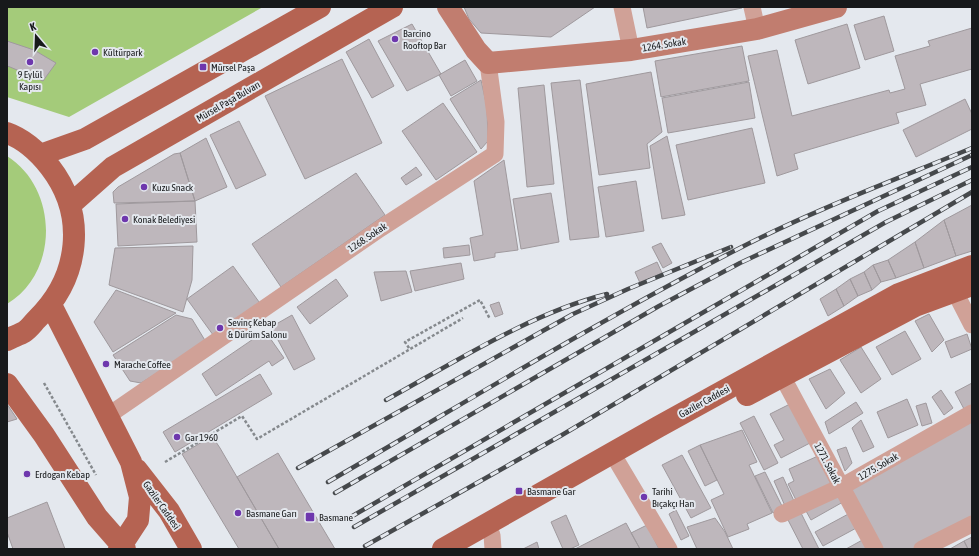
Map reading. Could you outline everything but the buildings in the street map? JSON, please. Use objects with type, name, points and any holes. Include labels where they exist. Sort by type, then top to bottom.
[{"type":"main road","points":[[40,155],[85,139],[320,7]]},
{"type":"main road","name":"Mürsel Paşa Bulvarı","points":[[70,205],[113,167],[392,7]]},
{"type":"main road","points":[[7,133],[14,136],[40,155],[58,178],[70,205],[74,231],[72,257],[65,282],[52,305],[24,332],[7,340]]},
{"type":"main road","name":"Gaziler Caddesi","points":[[443,549],[658,426],[899,294],[972,266]]},
{"type":"main road","name":"Gaziler Caddesi","points":[[470,549],[493,542],[618,463],[915,306],[963,287]]},
{"type":"main road","points":[[7,384],[44,435],[97,517],[122,548],[138,520],[140,497],[131,462],[109,415],[52,305]]},
{"type":"main road","name":"Gaziler Caddesi","points":[[131,462],[169,511],[191,549]]},
{"type":"street","points":[[448,7],[476,50],[488,63]]},
{"type":"street","points":[[622,7],[630,50]]},
{"type":"street","points":[[752,7],[757,29]]},
{"type":"street","name":"1264. Sokak","points":[[488,63],[630,50],[757,29],[836,7]]},
{"type":"street","name":"1268. Sokak","points":[[109,415],[374,232],[495,154],[496,122],[488,63]]},
{"type":"street","points":[[963,287],[972,325]]},
{"type":"street","name":"1271. Sokak","points":[[782,376],[875,549]]},
{"type":"street","name":"1275. Sokak","points":[[782,514],[841,487],[972,413]]},
{"type":"street","points":[[618,463],[669,549]]},
{"type":"street","points":[[922,549],[972,524]]},
{"type":"path","points":[[409,348],[405,342],[480,300],[490,319]]},
{"type":"path","points":[[165,462],[242,416],[257,439],[409,348],[463,318]]},
{"type":"path","points":[[44,383],[96,477]]},
{"type":"green space","name":"Kültürpark","points":[[7,7],[263,7],[69,117],[7,97]]},
{"type":"green space","points":[[7,156],[24,170],[36,188],[43,208],[46,230],[44,252],[37,272],[24,290],[7,304]]},
{"type":"railway","points":[[328,482],[580,335],[734,251],[763,236],[822,210],[972,148]]},
{"type":"railway","points":[[335,493],[659,306],[740,263],[972,155]]},
{"type":"railway","points":[[349,518],[878,211],[972,167]]},
{"type":"railway","points":[[354,527],[886,222],[972,180]]},
{"type":"railway","points":[[365,546],[562,435],[972,192]]},
{"type":"railway","points":[[298,468],[573,314],[628,289],[731,247]]},
{"type":"railway","points":[[386,400],[466,355],[522,326],[579,302],[607,294]]},
{"type":"place","name":"Barcino Rooftop Bar","points":[[395,39]]},
{"type":"place","name":"Kültürpark","points":[[95,52]]},
{"type":"place","name":"9 Eylül Kapısı","points":[[30,62]]},
{"type":"place","name":"Mürsel Paşa","points":[[203,67]]},
{"type":"place","name":"Kuzu Snack","points":[[144,187]]},
{"type":"place","name":"Konak Belediyesi","points":[[125,219]]},
{"type":"place","name":"Sevinç Kebap & Dürüm Salonu","points":[[220,328]]},
{"type":"place","name":"Marache Coffee","points":[[106,364]]},
{"type":"place","name":"Gar 1960","points":[[177,437]]},
{"type":"place","name":"Erdogan Kebap","points":[[27,474]]},
{"type":"place","name":"Basmane Gar","points":[[519,491]]},
{"type":"place","name":"Tarihi Bıçakçı Han","points":[[644,497]]},
{"type":"place","name":"Basmane Garı","points":[[238,513]]},
{"type":"place","name":"Basmane","points":[[310,517]]}]
